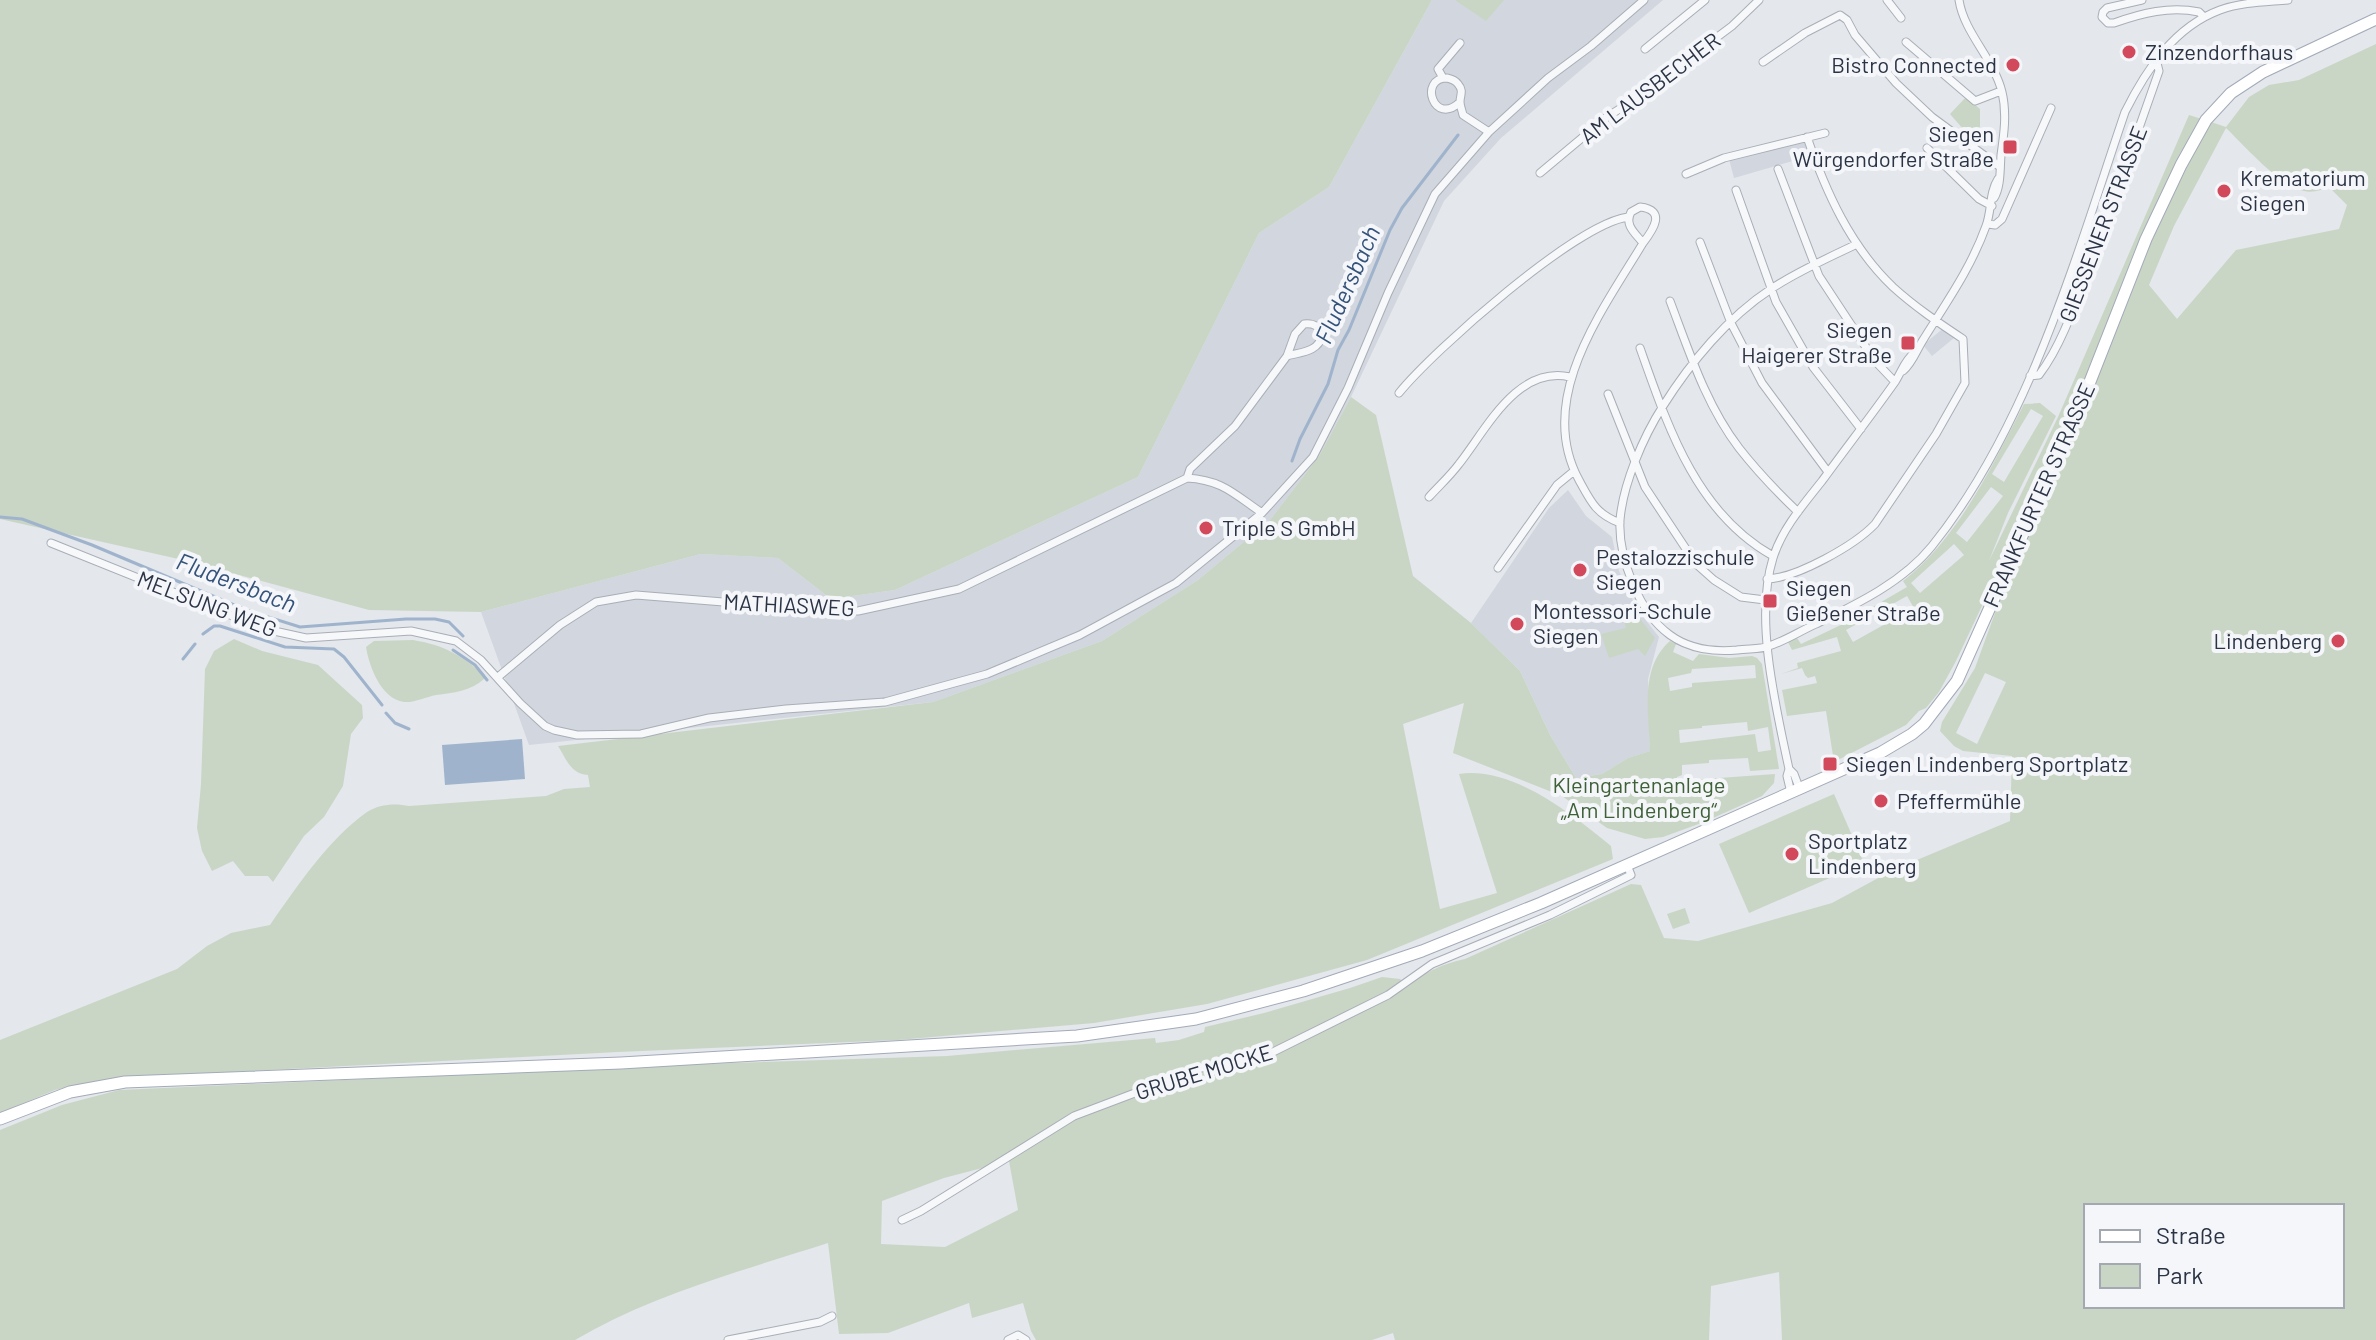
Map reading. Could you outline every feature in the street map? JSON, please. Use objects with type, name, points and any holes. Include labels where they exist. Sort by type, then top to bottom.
[{"type":"main road","name":"FRANKFURTER STRASSE","points":[[0,1119],[70,1092],[125,1082],[665,1060],[1077,1036],[1196,1019],[1303,991],[1384,965],[1488,925],[1796,792],[1880,753],[1912,734],[1934,713],[1957,681],[2082,402],[2146,239],[2206,120],[2231,93],[2263,72],[2376,19]]},
{"type":"street","points":[[498,677],[545,726],[577,735],[641,734],[709,718],[885,702],[987,674],[1080,635],[1176,583],[1262,513],[1313,457],[1348,388],[1435,194],[1489,132],[1548,78],[1644,0]]},
{"type":"street","points":[[1645,49],[1705,0]]},
{"type":"street","name":"AM LAUSBECHER","points":[[1540,173],[1607,117],[1732,26],[1759,0]]},
{"type":"street","points":[[1887,0],[1901,18]]},
{"type":"street","points":[[2142,0],[2107,8],[2102,17],[2108,23],[2114,23],[2158,11],[2180,10],[2199,12],[2204,17]]},
{"type":"street","name":"GIESSENER STRASSE","points":[[1620,523],[1630,579],[1643,603],[1670,635],[1698,648],[1723,652],[1768,647],[1839,612],[1905,573],[1930,548],[1981,474],[2030,376],[2064,291],[2125,112],[2156,59],[2180,34],[2204,17],[2241,4],[2288,0]]},
{"type":"street","points":[[1796,792],[1794,774],[1789,769],[1765,628],[1767,579],[1773,556],[1782,535],[1902,372],[1905,360],[1915,352],[1969,265],[1988,224],[1992,189],[1998,179],[2005,120],[2001,91],[1957,2]]},
{"type":"street","points":[[1763,62],[1805,33],[1840,15],[1896,83],[1928,114],[2000,167]]},
{"type":"street","points":[[1906,42],[1975,101],[2001,91]]},
{"type":"street","points":[[1443,78],[1438,69],[1460,43]]},
{"type":"street","name":"GIESSENER STRASSE","points":[[2030,376],[2039,375],[2047,364],[2072,312],[2159,71],[2156,59]]},
{"type":"street","points":[[1460,102],[1454,108],[1447,109],[1433,103],[1431,95],[1436,81],[1452,79],[1459,85],[1463,115],[1489,132]]},
{"type":"street","points":[[1988,224],[1995,225],[2002,219],[2051,108]]},
{"type":"street","points":[[1686,174],[1724,158],[1825,133]]},
{"type":"street","points":[[1767,579],[1781,578],[1851,545],[1864,535],[1875,524],[1936,434],[1965,383],[1963,339],[1935,321],[1893,286],[1857,244],[1833,205],[1807,137]]},
{"type":"street","points":[[1927,148],[1979,199],[1992,202]]},
{"type":"street","points":[[1778,169],[1819,276],[1875,361],[1895,382]]},
{"type":"street","points":[[1736,190],[1770,290],[1813,367],[1861,429]]},
{"type":"street","points":[[1643,243],[1629,227],[1628,217],[1640,207],[1648,208],[1655,215],[1656,224],[1575,362],[1565,412],[1566,435],[1574,471],[1595,509],[1620,523],[1635,461],[1661,408],[1694,363],[1731,323],[1770,290],[1857,244]]},
{"type":"street","points":[[1399,393],[1456,337],[1555,255],[1589,233],[1628,217]]},
{"type":"street","points":[[1700,242],[1731,323],[1762,383],[1828,472]]},
{"type":"street","points":[[1670,301],[1713,405],[1737,445],[1767,482],[1798,512]]},
{"type":"street","points":[[1262,513],[1226,488],[1208,480],[1187,478],[1190,469],[1235,426],[1287,356],[1299,328],[1311,324],[1318,327],[1322,335],[1315,349],[1287,356]]},
{"type":"street","points":[[1640,348],[1661,408],[1687,466],[1719,513],[1753,545],[1773,556]]},
{"type":"street","points":[[1429,497],[1457,467],[1515,393],[1549,377],[1570,377]]},
{"type":"street","points":[[1608,394],[1645,487],[1696,564],[1741,597],[1765,600]]},
{"type":"street","points":[[1498,568],[1557,485],[1574,471]]},
{"type":"street","name":"MATHIASWEG","points":[[498,677],[560,625],[596,602],[636,595],[858,611],[959,589],[1187,478]]},
{"type":"street","name":"MELSUNG WEG","points":[[51,543],[265,629],[306,638],[411,631],[456,641],[498,677]]},
{"type":"street","name":"GRUBE MOCKE","points":[[902,1220],[1074,1116],[1201,1068],[1271,1053],[1388,995],[1432,964],[1550,915],[1631,875],[1627,865]]},
{"type":"street","points":[[728,1340],[820,1322],[832,1316]]},
{"type":"street","points":[[1008,1340],[1018,1335],[1026,1339]]},
{"type":"shaded area","points":[[1432,0],[1663,0],[1501,138],[1444,201],[1351,397],[1319,456],[1270,520],[1198,580],[1102,641],[933,702],[529,745],[481,612],[701,554],[778,558],[831,599],[895,590],[1138,477],[1259,233],[1329,187]]},
{"type":"shaded area","points":[[1804,138],[1810,156],[1734,178],[1729,159]]},
{"type":"shaded area","points":[[1945,327],[1954,338],[1932,356],[1923,345]]},
{"type":"shaded area","points":[[1568,490],[1586,516],[1612,537],[1619,571],[1637,609],[1659,637],[1648,679],[1650,751],[1628,758],[1602,774],[1576,778],[1550,735],[1520,671],[1471,623],[1549,508]]},
{"type":"green space","points":[[0,0],[1432,0],[1329,187],[1259,233],[1138,477],[895,590],[831,599],[778,558],[701,554],[481,612],[369,610],[183,560],[0,519]]},
{"type":"green space","points":[[1455,0],[1504,0],[1486,21]]},
{"type":"green space","points":[[2376,44],[2376,1340],[1782,1340],[1779,1272],[1711,1286],[1709,1340],[1395,1340],[1393,1333],[1372,1340],[1036,1340],[1023,1303],[972,1318],[969,1303],[888,1333],[839,1334],[828,1243],[666,1297],[575,1340],[0,1340],[0,1130],[62,1105],[119,1090],[947,1056],[1155,1038],[1156,1043],[1179,1040],[1204,1032],[1205,1027],[1264,1013],[1382,977],[1400,979],[1407,987],[1434,969],[1465,959],[1631,884],[1641,885],[1664,938],[1698,941],[1832,903],[1893,870],[2010,821],[2012,756],[1963,751],[1940,731],[1942,722],[1975,668],[1999,602],[2086,403],[2150,241],[2185,167],[2211,122],[2226,127],[2249,97],[2269,85],[2299,80]],"holes":[[[2226,128],[2284,181],[2307,192],[2329,187],[2347,205],[2339,229],[2236,250],[2177,319],[2149,285],[2174,226]],[[1985,673],[2006,682],[1977,744],[1956,733]],[[1009,1161],[1018,1210],[945,1247],[881,1244],[882,1201],[944,1178]]]},
{"type":"green space","points":[[1966,97],[1980,109],[1980,144],[1950,114]]},
{"type":"green space","points":[[2189,115],[2205,120],[2079,400],[1939,692],[1906,725],[1834,762],[1826,711],[1787,716],[1782,690],[1817,683],[1815,676],[1808,678],[1802,668],[1781,674],[1798,668],[1797,663],[1841,651],[1837,637],[1792,650],[1788,642],[1797,638],[1801,644],[1907,587],[1903,581],[1941,543],[1973,499],[2024,404],[2040,403],[2056,416],[2008,513],[1989,561],[2058,417]],"holes":[[[2031,409],[2043,416],[2004,482],[1992,474]],[[1991,487],[2003,496],[1967,542],[1956,533]],[[1954,544],[1964,555],[1920,593],[1911,583]],[[1907,596],[1914,608],[1853,642],[1846,630]]]},
{"type":"green space","name":"Kleingartenanlage „Am Lindenberg“","points":[[1351,397],[1376,415],[1413,576],[1471,623],[1520,671],[1550,735],[1576,778],[1602,774],[1628,758],[1650,751],[1650,678],[1660,652],[1670,641],[1676,644],[1673,652],[1693,661],[1699,654],[1757,658],[1762,664],[1779,769],[1750,771],[1748,758],[1709,760],[1709,763],[1682,765],[1682,775],[1677,777],[1677,781],[1775,774],[1774,783],[1762,796],[1704,822],[1663,837],[1645,839],[1607,828],[1562,796],[1453,753],[1464,703],[1403,724],[1440,909],[1497,893],[1459,774],[1479,773],[1500,777],[1540,795],[1611,846],[1613,859],[1367,960],[1207,1004],[1094,1023],[898,1040],[153,1076],[55,1090],[0,1113],[0,1040],[177,969],[207,946],[231,933],[270,925],[327,849],[372,809],[388,805],[546,796],[564,789],[590,787],[588,775],[573,769],[558,746],[933,702],[1102,641],[1198,580],[1270,520],[1319,456]],"holes":[[[1755,665],[1756,678],[1692,683],[1692,687],[1670,691],[1668,678],[1691,673],[1692,669]],[[1747,722],[1748,731],[1768,727],[1771,750],[1758,752],[1755,734],[1680,743],[1679,730]]]},
{"type":"green space","points":[[1637,615],[1655,638],[1645,656],[1638,649],[1609,658],[1601,634],[1626,628],[1624,620]]},
{"type":"green space","points":[[234,639],[262,651],[318,665],[362,705],[363,718],[351,734],[343,786],[324,817],[304,836],[273,882],[268,876],[245,876],[233,861],[212,871],[202,851],[197,828],[205,669],[214,651]]},
{"type":"green space","points":[[413,640],[452,652],[485,675],[484,679],[455,692],[412,702],[396,700],[378,680],[366,647],[374,641]]},
{"type":"green space","name":"Sportplatz Lindenberg","points":[[1834,794],[1864,863],[1749,913],[1719,844]]},
{"type":"green space","points":[[1685,908],[1690,923],[1673,929],[1667,914]]},
{"type":"water","points":[[522,739],[525,779],[445,785],[442,745]]},
{"type":"waterway","name":"Fludersbach","points":[[1292,461],[1328,384],[1338,350],[1390,230],[1402,208],[1458,135]]},
{"type":"waterway","name":"Fludersbach","points":[[0,517],[22,519],[246,610],[300,627],[435,619],[449,622],[463,636]]},
{"type":"waterway","points":[[203,634],[214,626],[220,626],[285,647],[334,649],[382,705]]},
{"type":"waterway","points":[[183,659],[195,644]]},
{"type":"waterway","name":"Fludersbach","points":[[453,650],[475,665],[487,680]]},
{"type":"waterway","points":[[386,713],[395,723],[409,729]]},
{"type":"place","name":"Zinzendorfhaus","points":[[2129,52]]},
{"type":"place","name":"Bistro Connected","points":[[2013,65]]},
{"type":"place","name":"Siegen Würgendorfer Straße","points":[[2010,147]]},
{"type":"place","name":"Krematorium Siegen","points":[[2224,191]]},
{"type":"place","name":"Siegen Haigerer Straße","points":[[1908,343]]},
{"type":"place","name":"Triple S GmbH","points":[[1206,528]]},
{"type":"place","name":"Pestalozzischule Siegen","points":[[1580,570]]},
{"type":"place","name":"Siegen Gießener Straße","points":[[1770,601]]},
{"type":"place","name":"Montessori-Schule Siegen","points":[[1517,624]]},
{"type":"place","name":"Lindenberg","points":[[2338,641]]},
{"type":"place","name":"Siegen Lindenberg Sportplatz","points":[[1830,764]]},
{"type":"place","name":"Pfeffermühle","points":[[1881,801]]},
{"type":"place","name":"Sportplatz Lindenberg","points":[[1792,854]]}]
